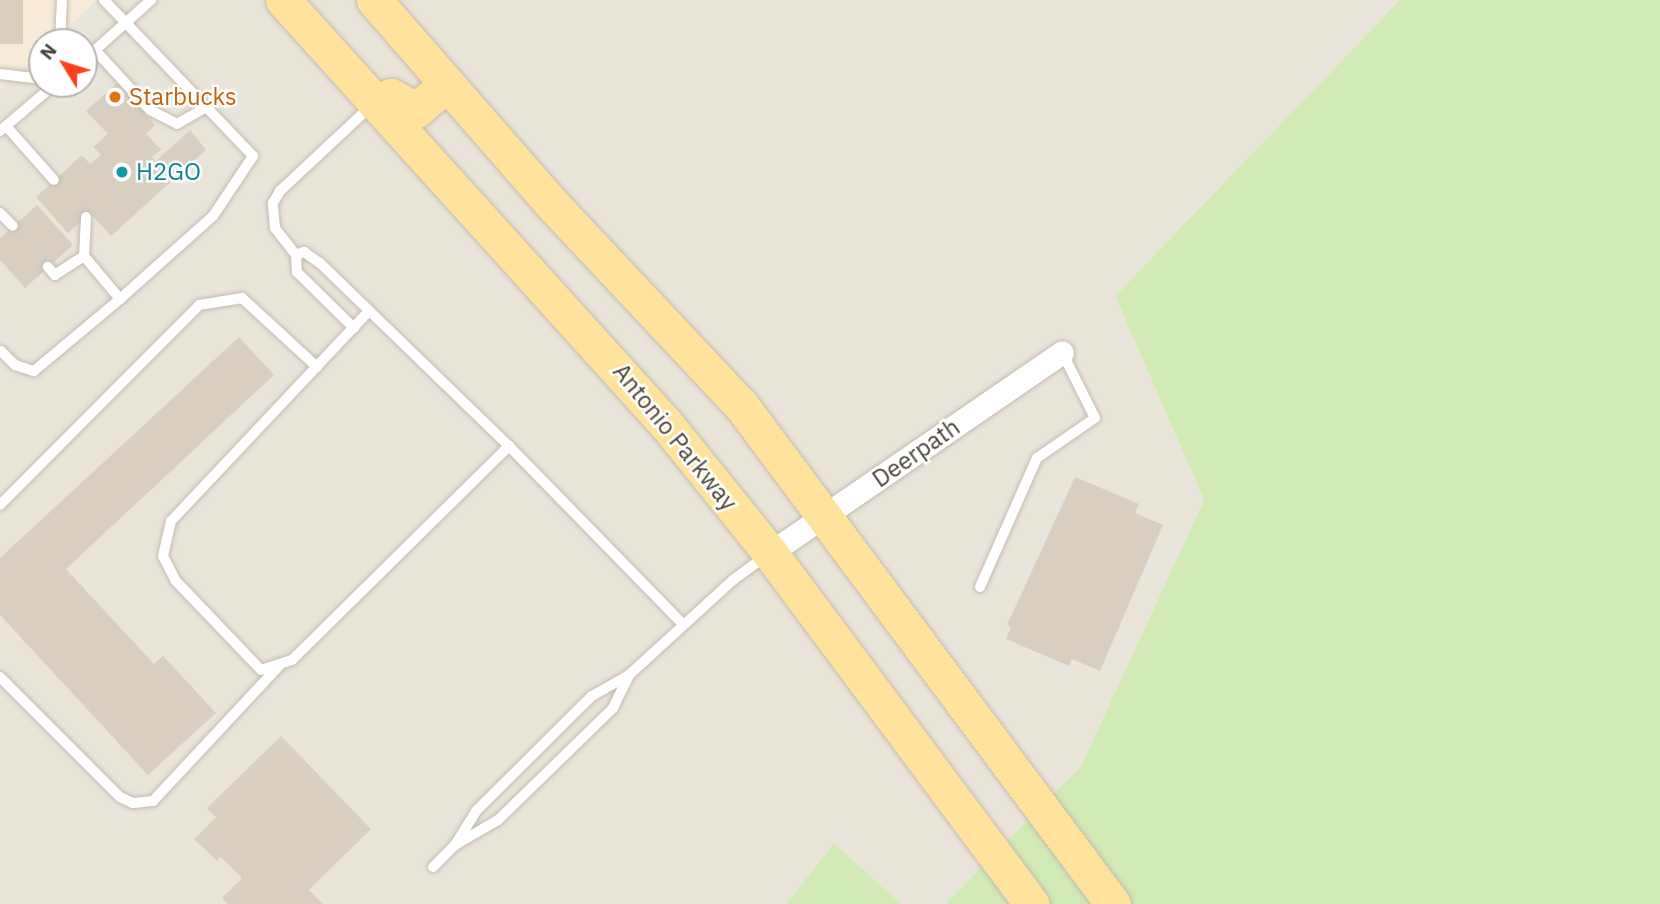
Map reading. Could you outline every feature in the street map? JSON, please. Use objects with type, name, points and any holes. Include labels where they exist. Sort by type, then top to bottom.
[{"type":"main road","name":"Antonio Parkway","points":[[283,0],[620,368],[769,553],[1031,904]]},
{"type":"main road","points":[[374,0],[446,85],[741,405],[1113,904]]},
{"type":"main road","points":[[375,103],[391,96],[416,110],[446,85]]},
{"type":"street","name":"Deerpath","points":[[769,553],[826,519],[1062,352]]},
{"type":"lane","points":[[61,28],[62,0]]},
{"type":"lane","points":[[0,347],[15,365],[34,371],[213,216],[253,156],[104,0]]},
{"type":"lane","points":[[98,47],[151,0]]},
{"type":"lane","points":[[98,53],[150,110],[177,124],[206,107]]},
{"type":"lane","points":[[0,74],[28,77]]},
{"type":"lane","points":[[39,98],[3,129],[54,180]]},
{"type":"lane","points":[[296,255],[275,228],[273,203],[280,191],[375,103]]},
{"type":"lane","points":[[0,213],[13,226]]},
{"type":"lane","points":[[86,217],[84,256],[120,299]]},
{"type":"lane","points":[[296,255],[311,255],[509,446],[683,624]]},
{"type":"lane","points":[[296,255],[293,265],[297,272],[354,328]]},
{"type":"lane","points":[[48,267],[55,275],[84,256]]},
{"type":"lane","points":[[0,505],[199,305],[242,298],[317,367]]},
{"type":"lane","points":[[369,312],[171,521],[163,556],[176,579],[261,670],[292,660],[509,446]]},
{"type":"lane","points":[[980,587],[1037,458],[1096,418],[1062,352]]},
{"type":"lane","points":[[433,867],[455,845],[476,811],[592,696],[629,675],[683,624],[769,553]]},
{"type":"lane","points":[[0,677],[120,797],[133,803],[153,800],[282,663]]},
{"type":"lane","points":[[455,845],[498,820],[613,708],[629,675]]},
{"type":"shaded area","points":[[0,0],[1400,0],[1115,296],[1204,500],[1081,766],[945,904],[901,904],[834,843],[786,904],[0,904]]},
{"type":"shaded area","points":[[0,0],[97,0],[66,28],[28,28],[28,63],[0,89]]},
{"type":"green space","points":[[1400,0],[1660,0],[1660,904],[945,904],[1081,766],[1204,500],[1115,296]]},
{"type":"green space","points":[[834,843],[901,904],[786,904]]},
{"type":"building","points":[[0,0],[23,0],[23,44],[0,44]]},
{"type":"building","name":"H2GO","points":[[117,83],[155,125],[146,134],[161,150],[152,157],[156,161],[190,130],[206,150],[111,236],[90,213],[68,233],[36,197],[82,155],[90,164],[101,155],[93,147],[108,134],[86,111]]},
{"type":"building","points":[[37,205],[73,245],[25,288],[0,260],[0,238]]},
{"type":"building","points":[[239,337],[274,375],[66,569],[154,664],[163,656],[216,713],[148,775],[0,615],[0,558]]},
{"type":"building","points":[[1075,477],[1139,504],[1135,513],[1163,525],[1100,671],[1072,659],[1069,666],[1006,639],[1011,627],[1007,625]]},
{"type":"building","points":[[281,736],[371,829],[309,890],[323,904],[228,904],[222,898],[242,878],[221,857],[217,861],[194,839],[216,817],[207,808]]},
{"type":"place","name":"Starbucks","points":[[115,97]]},
{"type":"place","name":"H2GO","points":[[122,172]]}]
